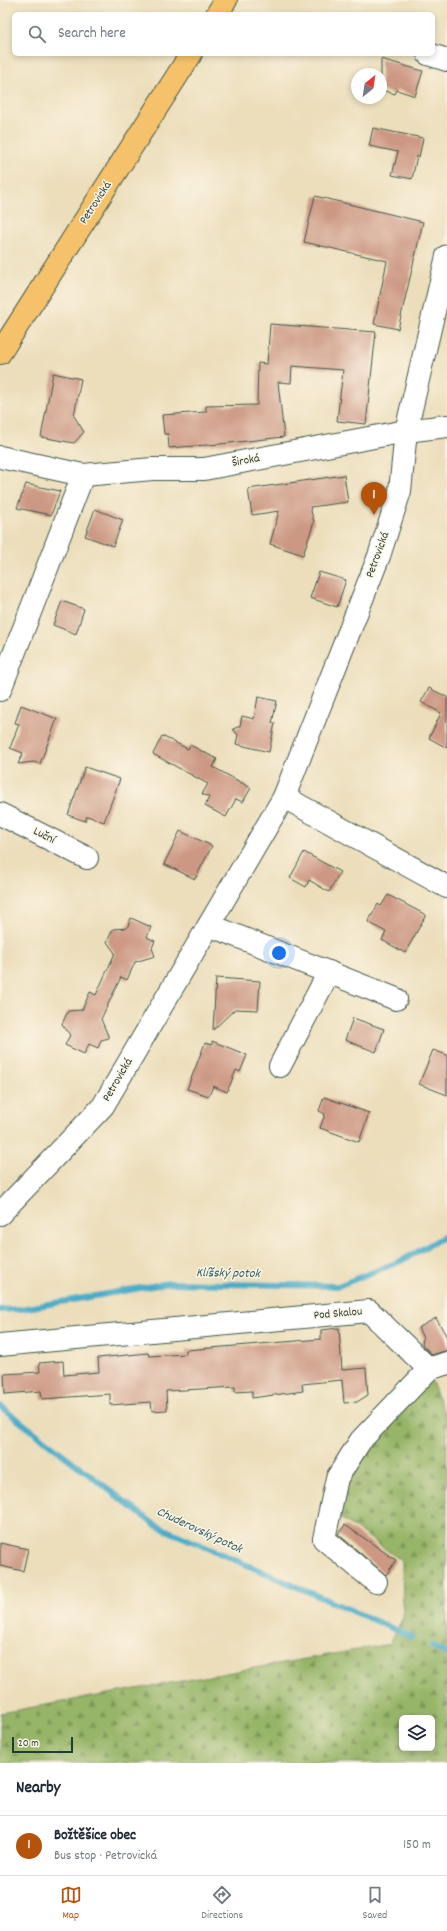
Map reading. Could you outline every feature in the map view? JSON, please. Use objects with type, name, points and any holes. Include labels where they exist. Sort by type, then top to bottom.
[{"type":"main road","points":[[218,12],[226,0]]},
{"type":"main road","name":"Petrovická","points":[[0,353],[190,56]]},
{"type":"street","points":[[434,56],[447,60]]},
{"type":"street","name":"Petrovická","points":[[0,1214],[103,1106],[284,797],[379,556],[400,491],[406,431],[447,256]]},
{"type":"street","name":"Široká","points":[[0,457],[83,475],[153,469],[204,468],[406,431],[447,426]]},
{"type":"street","points":[[0,690],[83,475]]},
{"type":"street","points":[[284,797],[447,887]]},
{"type":"street","name":"Luční","points":[[0,814],[87,858]]},
{"type":"street","points":[[209,925],[396,999]]},
{"type":"street","points":[[280,1066],[329,972]]},
{"type":"street","name":"Pod Skalou","points":[[0,1345],[369,1311],[438,1366],[362,1440],[337,1478],[324,1539],[376,1582]]},
{"type":"green space","points":[[432,1382],[447,1420],[447,1763],[0,1763],[0,1713],[390,1644],[403,1617],[402,1561],[328,1509],[325,1486],[404,1402]]},
{"type":"building","points":[[381,59],[423,71],[415,96],[397,90],[395,94],[387,92],[387,68],[381,68]]},
{"type":"building","points":[[373,128],[423,138],[412,179],[392,175],[398,152],[369,146]]},
{"type":"building","points":[[315,196],[423,222],[398,329],[374,324],[387,261],[304,242]]},
{"type":"building","points":[[270,324],[376,332],[366,424],[337,421],[343,370],[292,366],[291,383],[278,382],[284,437],[169,448],[168,434],[164,434],[162,415],[206,412],[206,406],[257,405],[258,363],[267,364]]},
{"type":"building","points":[[53,373],[81,379],[74,416],[84,432],[74,443],[41,437]]},
{"type":"building","points":[[344,475],[348,502],[310,507],[314,522],[303,555],[270,544],[279,511],[252,515],[248,489]]},
{"type":"building","points":[[26,484],[60,491],[51,515],[17,508]]},
{"type":"building","points":[[95,509],[123,520],[113,546],[85,536]]},
{"type":"building","points":[[319,572],[346,580],[337,607],[310,598]]},
{"type":"building","points":[[62,601],[84,609],[76,634],[53,625]]},
{"type":"building","points":[[429,688],[447,697],[447,748],[429,738],[441,713],[421,702]]},
{"type":"building","points":[[258,697],[277,701],[272,723],[275,723],[269,752],[236,744],[238,735],[233,729],[240,726],[242,716],[254,719]]},
{"type":"building","points":[[21,705],[57,719],[40,764],[33,762],[18,764],[23,753],[10,748],[19,724],[15,723]]},
{"type":"building","points":[[162,736],[188,749],[190,745],[217,759],[213,767],[251,788],[243,802],[236,799],[226,817],[205,806],[209,797],[202,794],[208,784],[153,754]]},
{"type":"building","points":[[85,767],[120,779],[104,822],[87,816],[85,821],[68,815]]},
{"type":"building","points":[[180,831],[212,846],[195,879],[164,864]]},
{"type":"building","points":[[304,852],[340,872],[329,892],[309,880],[306,887],[290,878]]},
{"type":"building","points":[[388,895],[426,915],[405,953],[382,940],[386,932],[368,922],[378,904],[381,906]]},
{"type":"building","points":[[131,918],[151,927],[147,937],[155,941],[152,948],[155,956],[135,962],[127,980],[121,977],[101,1019],[109,1038],[101,1040],[98,1048],[89,1044],[84,1054],[65,1045],[70,1035],[62,1024],[68,1011],[82,1010],[90,992],[96,995],[115,953],[107,942],[113,929],[127,928]]},
{"type":"building","points":[[216,978],[260,981],[258,1010],[235,1009],[213,1030]]},
{"type":"building","points":[[353,1018],[384,1029],[376,1052],[345,1040]]},
{"type":"building","points":[[212,1041],[247,1055],[240,1072],[236,1070],[227,1092],[213,1086],[209,1096],[187,1089],[205,1043],[212,1045]]},
{"type":"building","points":[[433,1050],[447,1055],[447,1095],[419,1084]]},
{"type":"building","points":[[324,1097],[369,1113],[359,1142],[320,1128],[325,1114],[319,1111]]},
{"type":"building","points":[[436,1318],[447,1337],[447,1350],[432,1355],[422,1344],[423,1338],[418,1328]]},
{"type":"building","points":[[339,1328],[342,1370],[366,1368],[368,1395],[357,1402],[344,1403],[342,1380],[302,1384],[303,1391],[252,1398],[252,1391],[235,1392],[235,1387],[166,1391],[167,1410],[152,1411],[151,1402],[110,1405],[110,1394],[42,1399],[41,1391],[5,1394],[4,1374],[40,1372],[39,1363],[63,1361],[64,1375],[99,1372],[98,1358],[148,1353],[149,1356],[186,1354],[186,1350],[321,1339],[321,1330]]},
{"type":"building","points":[[345,1525],[396,1560],[386,1575],[338,1534]]},
{"type":"building","points":[[0,1543],[28,1549],[23,1571],[0,1566]]},
{"type":"waterway","name":"Klíšský potok","points":[[0,1310],[21,1309],[169,1283],[338,1286],[401,1261],[447,1235]]},
{"type":"waterway","name":"Chuderovský potok","points":[[0,1406],[155,1525],[412,1637]]},
{"type":"waterway","name":"Chuderovský potok","points":[[432,1646],[447,1654]]},
{"type":"place","name":"Božtěšice obec","points":[[374,515]]}]
